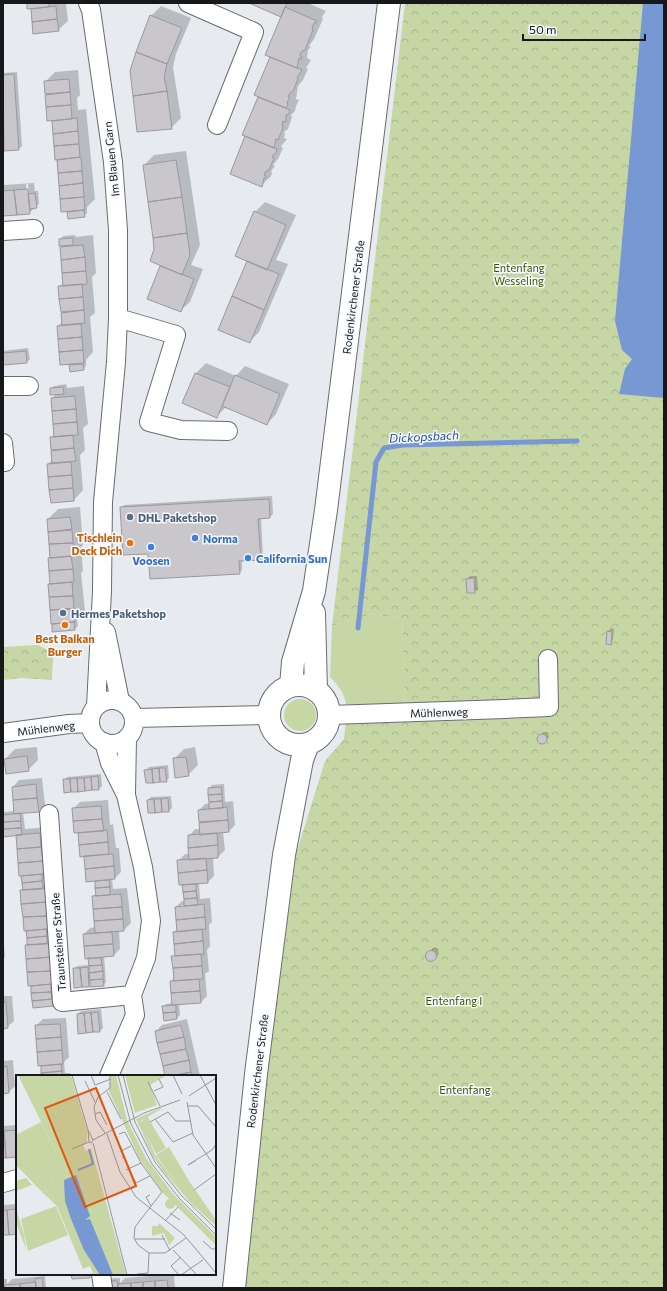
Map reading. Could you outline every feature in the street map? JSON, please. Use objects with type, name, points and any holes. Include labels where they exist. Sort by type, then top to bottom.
[{"type":"main road","name":"Rodenkirchener Straße","points":[[290,686],[293,662],[314,591],[332,463],[389,3]]},
{"type":"main road","name":"Rodenkirchener Straße","points":[[314,591],[316,690]]},
{"type":"main road","points":[[290,686],[308,686],[316,690],[326,700],[330,715],[328,726],[319,739],[308,744],[296,746],[286,743],[279,738],[272,728],[269,715],[270,706],[274,699],[284,689],[290,686]]},
{"type":"main road","name":"Rodenkirchener Straße","points":[[284,855],[286,743]]},
{"type":"main road","name":"Rodenkirchener Straße","points":[[234,1288],[257,1066],[284,855],[302,760],[308,744]]},
{"type":"street","name":"Im Blauen Garn","points":[[88,3],[91,10],[113,162],[118,230],[118,318],[116,362],[104,502],[101,610],[96,706]]},
{"type":"street","points":[[188,3],[254,32],[217,125]]},
{"type":"street","points":[[3,231],[34,229]]},
{"type":"street","points":[[118,318],[176,335],[148,422],[181,430],[228,431]]},
{"type":"street","points":[[3,386],[29,386]]},
{"type":"street","points":[[3,443],[5,462],[3,462]]},
{"type":"street","name":"Im Blauen Garn","points":[[101,610],[120,701]]},
{"type":"street","name":"Mühlenweg","points":[[330,715],[549,707],[548,659]]},
{"type":"street","points":[[96,706],[110,699],[120,701],[130,708],[134,718],[134,729],[127,738],[114,744],[104,742],[110,763],[126,795],[143,867],[151,921],[146,958],[132,995],[135,1015],[109,1075]]},
{"type":"street","name":"Mühlenweg","points":[[96,706],[91,714],[90,723],[96,737],[104,742]]},
{"type":"street","points":[[134,718],[269,715]]},
{"type":"street","name":"Mühlenweg","points":[[3,733],[69,724],[90,723]]},
{"type":"street","points":[[126,795],[127,738]]},
{"type":"street","name":"Traunsteiner Straße","points":[[49,814],[62,1002],[132,995]]},
{"type":"street","points":[[3,1182],[16,1179]]},
{"type":"street","points":[[101,1275],[103,1288]]},
{"type":"green space","name":"Entenfang","points":[[405,3],[664,3],[664,1288],[245,1288],[266,1082],[296,854],[325,761],[344,739],[347,710],[405,709],[402,619],[372,614],[332,626]]},
{"type":"green space","points":[[372,614],[402,619],[405,709],[347,710],[342,692],[330,677],[332,626]]},
{"type":"green space","points":[[38,645],[53,653],[52,680],[22,678],[3,680],[3,647]]},
{"type":"green space","points":[[297,699],[303,699],[313,706],[316,715],[315,721],[309,728],[303,731],[297,731],[287,724],[284,718],[284,712],[291,702]]},
{"type":"water","points":[[643,3],[664,3],[664,398],[619,394],[625,369],[632,359],[622,350],[615,321]]},
{"type":"building","points":[[27,3],[49,3],[49,7],[27,9]]},
{"type":"building","points":[[249,3],[287,3],[281,17]]},
{"type":"building","points":[[56,6],[57,19],[32,22],[31,9]]},
{"type":"building","points":[[285,7],[317,21],[312,27],[313,30],[305,50],[301,52],[300,56],[302,57],[301,59],[299,58],[297,68],[265,55]]},
{"type":"building","points":[[150,15],[182,28],[167,64],[136,52]]},
{"type":"building","points":[[57,19],[59,31],[33,34],[32,22]]},
{"type":"building","points":[[136,52],[167,64],[164,77],[167,91],[133,96],[130,71]]},
{"type":"building","points":[[270,57],[302,70],[297,78],[298,79],[293,91],[288,97],[290,98],[287,102],[288,105],[286,108],[254,95]]},
{"type":"building","points":[[14,74],[19,150],[4,151],[3,75]]},
{"type":"building","points":[[69,79],[70,92],[45,94],[44,81]]},
{"type":"building","points":[[167,91],[172,129],[137,132],[133,96]]},
{"type":"building","points":[[70,92],[71,105],[46,107],[45,95]]},
{"type":"building","points":[[258,97],[290,110],[289,114],[286,115],[286,122],[283,121],[283,128],[278,140],[276,139],[274,148],[242,135]]},
{"type":"building","points":[[71,105],[72,119],[47,121],[46,107]]},
{"type":"building","points":[[77,118],[78,131],[53,134],[52,121]]},
{"type":"building","points":[[78,131],[79,144],[54,146],[53,134]]},
{"type":"building","points":[[245,136],[277,149],[276,153],[272,157],[274,158],[269,170],[266,171],[264,175],[266,176],[262,187],[230,174]]},
{"type":"building","points":[[79,144],[80,157],[55,160],[54,146]]},
{"type":"building","points":[[81,157],[82,171],[58,173],[57,160]]},
{"type":"building","points":[[176,160],[182,197],[148,202],[143,165]]},
{"type":"building","points":[[82,171],[83,183],[59,186],[58,173]]},
{"type":"building","points":[[83,183],[84,197],[60,199],[59,186]]},
{"type":"building","points":[[28,189],[30,214],[17,215],[14,190]]},
{"type":"building","points":[[14,190],[17,215],[3,216],[3,191]]},
{"type":"building","points":[[35,193],[37,208],[30,209],[28,194]]},
{"type":"building","points":[[84,197],[85,210],[61,212],[60,199]]},
{"type":"building","points":[[182,197],[187,233],[153,238],[148,202]]},
{"type":"building","points":[[84,210],[85,217],[68,219],[67,212]]},
{"type":"building","points":[[254,211],[286,225],[267,270],[235,256]]},
{"type":"building","points":[[187,233],[190,255],[182,275],[150,261],[154,249],[153,238]]},
{"type":"building","points":[[73,238],[73,245],[59,246],[59,239]]},
{"type":"building","points":[[83,245],[85,257],[61,260],[60,247]]},
{"type":"building","points":[[85,257],[86,271],[62,273],[61,260]]},
{"type":"building","points":[[247,261],[279,274],[264,310],[232,296]]},
{"type":"building","points":[[160,266],[194,279],[181,312],[147,299]]},
{"type":"building","points":[[86,271],[87,284],[63,286],[62,273]]},
{"type":"building","points":[[82,284],[83,297],[59,299],[58,286]]},
{"type":"building","points":[[232,296],[264,310],[250,343],[218,330]]},
{"type":"building","points":[[83,297],[84,310],[61,312],[59,299]]},
{"type":"building","points":[[84,310],[85,323],[62,325],[61,313]]},
{"type":"building","points":[[81,324],[82,337],[58,339],[57,326]]},
{"type":"building","points":[[82,337],[83,350],[59,352],[58,339]]},
{"type":"building","points":[[83,350],[84,363],[60,365],[59,352]]},
{"type":"building","points":[[26,351],[27,363],[3,365],[3,353]]},
{"type":"building","points":[[83,364],[84,370],[70,372],[69,365]]},
{"type":"building","points":[[195,373],[230,387],[217,418],[182,403]]},
{"type":"building","points":[[235,375],[280,394],[267,425],[222,406]]},
{"type":"building","points":[[63,387],[64,394],[50,395],[50,388]]},
{"type":"building","points":[[75,396],[76,409],[52,411],[51,398]]},
{"type":"building","points":[[76,409],[77,422],[53,424],[52,411]]},
{"type":"building","points":[[77,422],[78,435],[54,437],[53,424]]},
{"type":"building","points":[[73,435],[74,448],[51,450],[50,437]]},
{"type":"building","points":[[74,448],[76,461],[52,463],[51,451]]},
{"type":"building","points":[[71,462],[72,475],[48,477],[47,464]]},
{"type":"building","points":[[72,475],[73,488],[49,490],[48,477]]},
{"type":"building","points":[[73,488],[74,501],[51,503],[49,490]]},
{"type":"building","points":[[269,499],[270,518],[258,519],[261,560],[239,561],[240,574],[150,579],[148,554],[123,555],[120,507]]},
{"type":"building","points":[[70,517],[72,529],[48,532],[47,519]]},
{"type":"building","points":[[72,530],[73,543],[49,544],[48,532]]},
{"type":"building","points":[[73,543],[74,556],[50,558],[49,544]]},
{"type":"building","points":[[71,556],[73,569],[49,571],[48,558]]},
{"type":"building","points":[[73,569],[74,582],[50,584],[49,571]]},
{"type":"building","points":[[474,578],[475,593],[467,593],[466,579]]},
{"type":"building","points":[[72,582],[73,596],[49,597],[48,584]]},
{"type":"building","points":[[73,596],[74,609],[50,610],[49,597]]},
{"type":"building","points":[[75,608],[75,622],[51,624],[50,610]]},
{"type":"building","points":[[74,622],[75,630],[52,632],[52,624]]},
{"type":"building","points":[[607,631],[612,632],[611,645],[606,644]]},
{"type":"building","points":[[542,734],[547,739],[542,744],[537,739]]},
{"type":"building","points":[[27,756],[29,771],[6,774],[4,759]]},
{"type":"building","points":[[186,757],[189,776],[175,778],[173,758]]},
{"type":"building","points":[[159,768],[165,768],[167,782],[160,782]]},
{"type":"building","points":[[159,768],[160,782],[153,783],[152,769]]},
{"type":"building","points":[[152,769],[153,783],[146,783],[144,770]]},
{"type":"building","points":[[98,776],[99,790],[92,790],[91,777]]},
{"type":"building","points":[[91,777],[92,790],[85,791],[84,778]]},
{"type":"building","points":[[77,778],[84,778],[85,791],[78,792]]},
{"type":"building","points":[[77,778],[78,792],[71,792],[70,779]]},
{"type":"building","points":[[63,779],[70,779],[71,792],[64,793]]},
{"type":"building","points":[[36,784],[37,798],[13,800],[12,787]]},
{"type":"building","points":[[221,787],[222,794],[208,795],[208,788]]},
{"type":"building","points":[[222,794],[222,801],[209,802],[208,795]]},
{"type":"building","points":[[37,798],[39,812],[14,814],[13,800]]},
{"type":"building","points":[[168,798],[169,812],[162,812],[161,799]]},
{"type":"building","points":[[154,799],[155,813],[148,813],[147,800]]},
{"type":"building","points":[[154,799],[161,799],[162,812],[155,813]]},
{"type":"building","points":[[222,801],[223,808],[209,809],[209,802]]},
{"type":"building","points":[[101,806],[102,819],[73,821],[72,808]]},
{"type":"building","points":[[227,807],[228,820],[199,822],[198,810]]},
{"type":"building","points":[[20,813],[21,821],[3,822],[3,815]]},
{"type":"building","points":[[102,819],[104,831],[74,833],[73,821]]},
{"type":"building","points":[[228,820],[229,832],[200,835],[199,823]]},
{"type":"building","points":[[21,821],[21,828],[3,829],[3,822]]},
{"type":"building","points":[[21,828],[22,835],[3,837],[3,829]]},
{"type":"building","points":[[107,830],[108,842],[79,845],[78,833]]},
{"type":"building","points":[[40,833],[41,847],[17,849],[16,835]]},
{"type":"building","points":[[217,833],[218,845],[188,848],[188,835]]},
{"type":"building","points":[[108,842],[109,854],[80,857],[79,845]]},
{"type":"building","points":[[218,845],[218,858],[189,860],[188,848]]},
{"type":"building","points":[[41,847],[43,861],[18,863],[17,849]]},
{"type":"building","points":[[113,854],[114,866],[85,869],[84,856]]},
{"type":"building","points":[[206,858],[207,870],[178,873],[177,860]]},
{"type":"building","points":[[43,861],[44,874],[19,876],[18,863]]},
{"type":"building","points":[[114,866],[115,879],[86,882],[85,869]]},
{"type":"building","points":[[207,870],[208,883],[179,885],[178,873]]},
{"type":"building","points":[[42,874],[42,881],[22,883],[21,876]]},
{"type":"building","points":[[109,880],[110,887],[95,888],[95,881]]},
{"type":"building","points":[[42,881],[43,889],[23,890],[22,883]]},
{"type":"building","points":[[196,884],[196,891],[183,892],[182,885]]},
{"type":"building","points":[[110,887],[110,895],[96,896],[95,888]]},
{"type":"building","points":[[45,888],[46,902],[21,904],[20,890]]},
{"type":"building","points":[[196,891],[197,898],[184,899],[183,892]]},
{"type":"building","points":[[121,894],[122,907],[93,909],[92,896]]},
{"type":"building","points":[[197,898],[198,905],[184,906],[184,899]]},
{"type":"building","points":[[46,902],[47,916],[23,917],[21,904]]},
{"type":"building","points":[[204,904],[205,917],[176,920],[175,907]]},
{"type":"building","points":[[122,907],[123,919],[94,921],[93,909]]},
{"type":"building","points":[[47,916],[48,929],[24,931],[23,917]]},
{"type":"building","points":[[205,917],[206,929],[177,932],[176,920]]},
{"type":"building","points":[[123,919],[124,931],[95,933],[94,921]]},
{"type":"building","points":[[46,929],[47,936],[27,938],[26,931]]},
{"type":"building","points":[[202,929],[203,941],[174,944],[173,932]]},
{"type":"building","points":[[112,932],[113,944],[84,946],[83,934]]},
{"type":"building","points":[[47,936],[47,944],[27,945],[27,938]]},
{"type":"building","points":[[203,941],[204,954],[175,956],[174,944]]},
{"type":"building","points":[[50,943],[51,957],[26,959],[25,945]]},
{"type":"building","points":[[113,944],[114,956],[85,959],[84,946]]},
{"type":"building","points":[[429,951],[433,951],[435,952],[435,960],[429,961],[426,958],[426,954]]},
{"type":"building","points":[[201,954],[202,966],[173,968],[171,956]]},
{"type":"building","points":[[51,957],[52,971],[27,972],[26,959]]},
{"type":"building","points":[[88,958],[101,958],[102,965],[89,966]]},
{"type":"building","points":[[102,965],[103,971],[89,973],[89,966]]},
{"type":"building","points":[[202,966],[203,979],[174,981],[173,968]]},
{"type":"building","points":[[88,967],[89,987],[82,987],[80,968]]},
{"type":"building","points":[[73,968],[80,968],[82,987],[74,988]]},
{"type":"building","points":[[52,971],[53,984],[28,986],[27,972]]},
{"type":"building","points":[[103,971],[103,979],[90,980],[89,973]]},
{"type":"building","points":[[103,979],[104,986],[90,987],[90,980]]},
{"type":"building","points":[[199,979],[200,991],[171,993],[170,981]]},
{"type":"building","points":[[51,984],[51,992],[31,993],[31,986]]},
{"type":"building","points":[[200,991],[201,1003],[172,1005],[171,993]]},
{"type":"building","points":[[51,992],[52,999],[32,1001],[31,993]]},
{"type":"building","points":[[52,999],[53,1006],[33,1008],[32,1001]]},
{"type":"building","points":[[3,1002],[6,1002],[8,1028],[3,1029]]},
{"type":"building","points":[[176,1005],[176,1012],[163,1013],[162,1006]]},
{"type":"building","points":[[98,1012],[100,1032],[93,1032],[91,1013]]},
{"type":"building","points":[[176,1012],[177,1019],[164,1021],[163,1013]]},
{"type":"building","points":[[84,1013],[86,1033],[78,1034],[77,1014]]},
{"type":"building","points":[[84,1013],[91,1013],[93,1032],[86,1033]]},
{"type":"building","points":[[60,1024],[61,1037],[36,1039],[35,1025]]},
{"type":"building","points":[[181,1025],[184,1037],[157,1043],[155,1031]]},
{"type":"building","points":[[61,1037],[62,1050],[37,1052],[36,1039]]},
{"type":"building","points":[[184,1037],[186,1049],[160,1054],[157,1043]]},
{"type":"building","points":[[186,1049],[189,1060],[163,1066],[160,1054]]},
{"type":"building","points":[[62,1050],[63,1064],[38,1066],[37,1052]]},
{"type":"building","points":[[189,1060],[191,1072],[177,1075],[165,1075],[163,1066]]},
{"type":"building","points":[[61,1064],[62,1071],[41,1073],[41,1066]]},
{"type":"building","points":[[7,1066],[9,1093],[3,1094],[3,1067]]},
{"type":"building","points":[[62,1071],[62,1075],[41,1075],[41,1073]]},
{"type":"building","points":[[191,1072],[192,1075],[177,1075]]},
{"type":"building","points":[[16,1130],[16,1157],[6,1158],[4,1131]]},
{"type":"building","points":[[4,1131],[6,1158],[3,1158]]},
{"type":"building","points":[[16,1209],[16,1234],[9,1235],[7,1210]]},
{"type":"building","points":[[7,1210],[9,1235],[3,1235],[3,1211]]},
{"type":"building","points":[[71,1275],[90,1275],[90,1278],[72,1279]]},
{"type":"building","points":[[42,1278],[43,1288],[36,1288],[35,1279]]},
{"type":"building","points":[[167,1280],[168,1288],[155,1288],[155,1281]]},
{"type":"building","points":[[109,1281],[117,1281],[118,1288],[110,1288]]},
{"type":"building","points":[[155,1281],[155,1288],[143,1288],[143,1282]]},
{"type":"building","points":[[36,1282],[36,1288],[20,1288],[20,1284]]},
{"type":"building","points":[[143,1282],[143,1288],[131,1288],[131,1283]]},
{"type":"building","points":[[131,1283],[131,1288],[118,1288],[118,1284]]},
{"type":"building","points":[[20,1284],[20,1288],[5,1288],[4,1285]]},
{"type":"waterway","name":"Dickopsbach","points":[[358,628],[376,462],[384,448],[403,445],[577,441]]},
{"type":"place","name":"DHL Paketshop","points":[[130,517]]},
{"type":"place","name":"Norma","points":[[195,538]]},
{"type":"place","name":"Tischlein Deck Dich","points":[[130,543]]},
{"type":"place","name":"Voosen","points":[[151,547]]},
{"type":"place","name":"California Sun","points":[[248,558]]},
{"type":"place","name":"Hermes Paketshop","points":[[63,613]]},
{"type":"place","name":"Best Balkan Burger","points":[[65,625]]},
{"type":"park label","name":"Entenfang Wesseling","points":[[519,273]]},
{"type":"park label","name":"Entenfang I","points":[[454,1000]]}]
